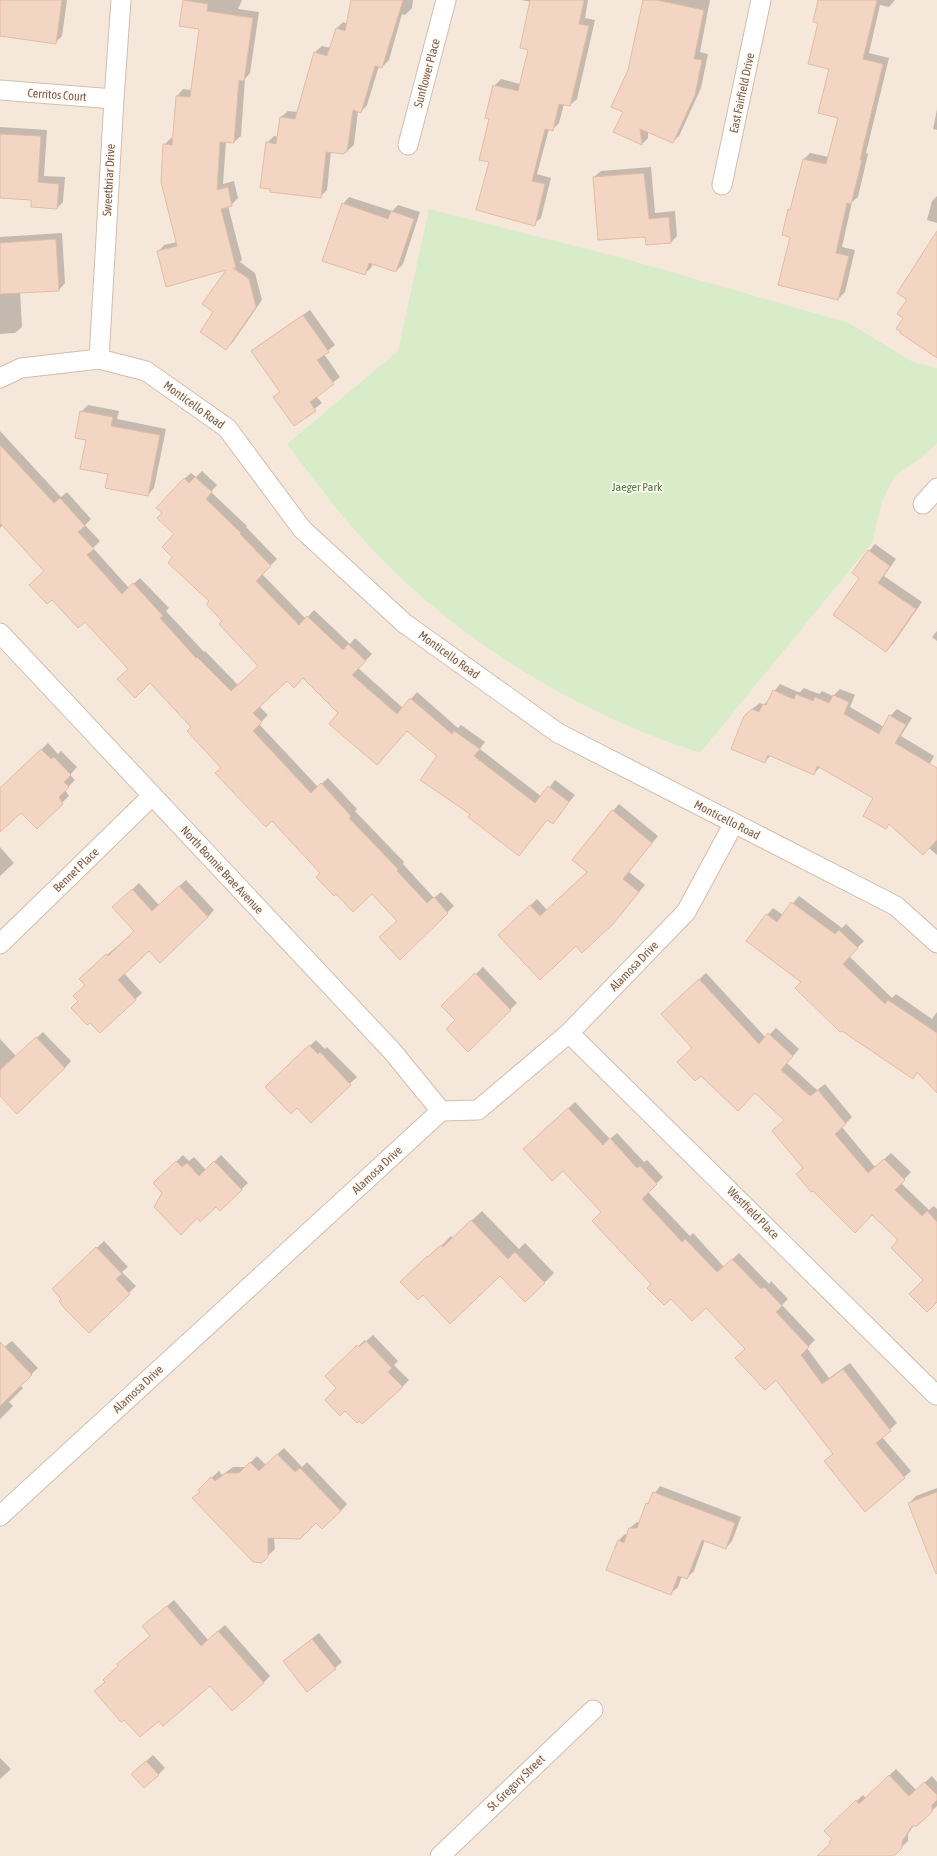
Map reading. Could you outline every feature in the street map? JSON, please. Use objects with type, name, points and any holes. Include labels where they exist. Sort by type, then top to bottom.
[{"type":"street","name":"Sweetbriar Drive","points":[[99,359],[121,0]]},
{"type":"street","name":"Sunflower Place","points":[[408,145],[446,0]]},
{"type":"street","name":"East Fairfield Drive","points":[[722,185],[762,0]]},
{"type":"street","name":"Cerritos Court","points":[[0,90],[114,99]]},
{"type":"street","name":"Monticello Road","points":[[0,378],[20,368],[99,359],[146,371],[226,428],[302,529],[404,623],[558,733],[896,906],[937,943]]},
{"type":"street","points":[[923,504],[937,488]]},
{"type":"street","name":"North Bonnie Brae Avenue","points":[[0,633],[392,1051],[441,1111]]},
{"type":"street","name":"Bennet Place","points":[[0,944],[152,796]]},
{"type":"street","name":"Alamosa Drive","points":[[0,1516],[441,1111],[478,1110],[569,1033],[686,912],[734,823]]},
{"type":"street","name":"Westfield Place","points":[[569,1033],[936,1395]]},
{"type":"street","name":"St. Gregory Street","points":[[440,1856],[593,1710]]},
{"type":"shaded area","points":[[0,0],[937,0],[937,1856],[0,1856]]},
{"type":"green space","name":"Jaeger Park","points":[[429,209],[626,259],[849,323],[913,362],[937,368],[937,443],[922,457],[894,477],[882,501],[872,543],[700,753],[661,739],[601,714],[564,695],[493,652],[459,627],[396,574],[368,545],[326,496],[287,444],[398,351]]},
{"type":"building","points":[[0,0],[62,0],[56,44],[0,36]]},
{"type":"building","points":[[183,0],[208,4],[207,11],[253,18],[244,81],[239,80],[234,143],[220,142],[217,190],[228,187],[232,206],[221,209],[236,268],[233,268],[249,279],[256,307],[226,350],[200,332],[213,312],[202,304],[226,270],[166,287],[157,251],[177,246],[161,182],[163,144],[172,145],[176,96],[190,97],[199,29],[179,26]]},
{"type":"building","points":[[351,0],[403,0],[382,68],[375,66],[361,113],[353,110],[347,152],[344,154],[326,152],[321,198],[270,192],[270,189],[260,188],[266,142],[276,144],[280,117],[295,119],[314,52],[327,56],[336,28],[345,31]]},
{"type":"building","points":[[530,0],[584,0],[579,24],[589,26],[570,106],[559,104],[553,131],[545,129],[532,181],[545,184],[535,226],[476,210],[489,162],[479,160],[489,119],[485,118],[493,85],[518,91],[528,50],[520,48]]},
{"type":"building","points":[[643,0],[656,0],[704,10],[694,59],[702,60],[695,95],[673,143],[640,129],[642,145],[613,132],[623,112],[611,107],[628,70]]},
{"type":"building","points":[[818,0],[877,0],[863,59],[883,64],[860,160],[862,160],[851,204],[847,203],[836,253],[849,256],[838,300],[778,285],[790,237],[782,235],[803,159],[826,164],[838,118],[818,113],[829,69],[808,64],[818,23],[813,22]]},
{"type":"building","points":[[0,134],[41,136],[38,182],[59,184],[57,209],[31,207],[31,200],[0,198]]},
{"type":"building","points":[[644,173],[649,219],[669,217],[671,243],[646,245],[645,237],[598,240],[593,177]]},
{"type":"building","points":[[342,203],[388,219],[391,211],[414,219],[396,272],[369,263],[365,275],[322,261]]},
{"type":"building","points":[[937,231],[937,358],[896,329],[903,318],[897,314],[906,301],[906,299],[897,293]]},
{"type":"building","points":[[56,239],[59,291],[0,294],[0,243]]},
{"type":"building","points":[[303,315],[329,352],[317,360],[334,384],[310,402],[316,411],[294,426],[273,397],[280,392],[251,351]]},
{"type":"building","points":[[80,411],[113,417],[111,426],[160,435],[148,496],[105,488],[108,474],[80,469],[86,440],[75,438]]},
{"type":"building","points":[[0,445],[54,503],[60,498],[85,526],[78,532],[94,549],[87,555],[122,594],[133,583],[163,616],[160,618],[196,658],[197,657],[231,691],[258,666],[219,624],[222,621],[206,604],[209,601],[168,563],[172,557],[162,547],[174,534],[157,518],[162,513],[156,508],[184,478],[189,483],[195,477],[212,492],[206,499],[241,533],[240,534],[271,566],[256,581],[299,625],[307,616],[343,650],[348,644],[366,661],[352,675],[397,714],[410,698],[452,734],[454,731],[480,749],[474,756],[535,803],[548,786],[569,802],[553,824],[547,820],[519,856],[468,817],[470,814],[420,780],[437,756],[407,731],[377,765],[329,724],[338,713],[303,678],[294,688],[287,681],[253,713],[262,722],[253,731],[311,793],[321,783],[351,816],[349,818],[398,869],[397,871],[427,903],[434,897],[448,913],[400,960],[379,937],[397,921],[372,894],[353,912],[336,894],[334,896],[316,877],[320,873],[272,821],[266,827],[215,773],[221,768],[187,731],[191,727],[150,683],[135,698],[117,679],[128,669],[85,622],[78,628],[52,600],[47,604],[29,585],[44,571],[0,523]]},
{"type":"building","points":[[868,550],[890,566],[878,583],[916,609],[886,652],[833,615],[859,578],[852,573]]},
{"type":"building","points":[[773,690],[794,699],[796,694],[813,701],[815,697],[829,703],[833,695],[849,702],[844,714],[879,734],[889,715],[906,725],[895,743],[937,768],[937,840],[923,855],[889,824],[886,829],[863,816],[873,798],[817,766],[814,775],[768,755],[765,763],[731,749],[744,716],[752,709],[759,712],[763,704],[766,705]]},
{"type":"building","points":[[41,749],[51,759],[54,757],[71,775],[64,782],[69,787],[59,797],[63,804],[37,829],[21,813],[0,832],[0,788]]},
{"type":"building","points":[[612,810],[652,843],[623,879],[639,892],[613,924],[582,953],[576,946],[540,980],[498,935],[530,905],[540,916],[587,872],[572,860]]},
{"type":"building","points":[[179,886],[208,917],[160,963],[149,951],[118,980],[136,1000],[100,1033],[90,1023],[87,1025],[71,1008],[78,1001],[73,996],[85,985],[79,979],[106,954],[108,956],[134,931],[112,907],[132,889],[152,911]]},
{"type":"building","points":[[791,902],[835,934],[839,930],[858,948],[843,964],[885,1004],[888,1000],[937,1033],[937,1093],[917,1072],[913,1079],[842,1031],[840,1032],[795,988],[801,982],[746,941],[766,914],[777,922]]},
{"type":"building","points":[[475,973],[511,1010],[468,1052],[446,1029],[455,1020],[441,1006]]},
{"type":"building","points":[[699,979],[759,1044],[768,1033],[793,1056],[781,1070],[810,1096],[818,1090],[846,1124],[835,1134],[868,1173],[884,1159],[905,1180],[895,1190],[922,1216],[927,1211],[937,1222],[937,1302],[927,1312],[909,1294],[923,1280],[891,1248],[898,1240],[872,1215],[855,1233],[813,1191],[811,1192],[796,1174],[803,1168],[772,1131],[784,1120],[755,1093],[738,1111],[701,1076],[695,1081],[677,1062],[692,1048],[661,1014]]},
{"type":"building","points":[[36,1037],[65,1068],[17,1114],[0,1096],[0,1070]]},
{"type":"building","points":[[309,1045],[318,1054],[320,1052],[351,1085],[311,1123],[297,1108],[291,1114],[265,1087]]},
{"type":"building","points":[[568,1108],[603,1145],[610,1138],[637,1168],[640,1166],[657,1184],[642,1199],[682,1242],[685,1239],[717,1272],[732,1259],[761,1289],[764,1287],[782,1306],[776,1312],[809,1347],[801,1355],[822,1384],[843,1369],[891,1431],[876,1443],[905,1478],[865,1512],[824,1461],[833,1454],[776,1380],[765,1390],[735,1358],[745,1349],[706,1308],[692,1321],[671,1299],[664,1305],[647,1288],[651,1284],[592,1221],[601,1212],[563,1171],[552,1181],[523,1149]]},
{"type":"building","points":[[176,1161],[182,1167],[187,1163],[199,1176],[214,1161],[242,1190],[220,1211],[216,1207],[200,1222],[197,1218],[181,1235],[154,1207],[162,1193],[153,1183]]},
{"type":"building","points":[[471,1220],[508,1259],[515,1252],[545,1283],[525,1302],[500,1276],[450,1324],[423,1295],[418,1300],[400,1282],[427,1256],[428,1257],[441,1245],[443,1247]]},
{"type":"building","points":[[96,1247],[122,1274],[116,1279],[130,1294],[89,1333],[64,1308],[59,1301],[61,1299],[52,1289]]},
{"type":"building","points":[[366,1341],[392,1368],[388,1372],[403,1387],[362,1424],[359,1421],[357,1423],[345,1411],[340,1416],[325,1400],[336,1388],[325,1376],[357,1345],[359,1347]]},
{"type":"building","points":[[0,1342],[32,1375],[0,1406]]},
{"type":"building","points":[[277,1454],[295,1472],[300,1468],[341,1511],[322,1529],[316,1523],[300,1539],[268,1538],[268,1557],[262,1563],[253,1562],[192,1498],[200,1492],[198,1490],[211,1477],[215,1481],[226,1473],[239,1473],[250,1462],[259,1471]]},
{"type":"building","points":[[653,1492],[735,1523],[726,1549],[702,1540],[687,1579],[678,1576],[671,1595],[606,1570],[618,1540],[624,1543],[629,1528],[637,1528],[646,1503],[648,1504]]},
{"type":"building","points":[[937,1492],[937,1573],[936,1574],[908,1503]]},
{"type":"building","points":[[167,1606],[201,1646],[218,1631],[264,1683],[232,1711],[210,1686],[163,1726],[159,1721],[140,1737],[124,1720],[121,1722],[94,1691],[105,1682],[103,1680],[118,1666],[117,1664],[150,1636],[142,1626]]},
{"type":"building","points":[[312,1639],[336,1669],[307,1692],[283,1661]]},
{"type":"building","points":[[146,1761],[159,1775],[144,1788],[131,1774]]},
{"type":"building","points":[[889,1775],[909,1796],[924,1782],[937,1795],[937,1800],[932,1805],[932,1812],[917,1826],[912,1826],[902,1842],[902,1848],[894,1856],[817,1856],[830,1844],[829,1842],[832,1839],[824,1831],[856,1800],[859,1804]]}]
